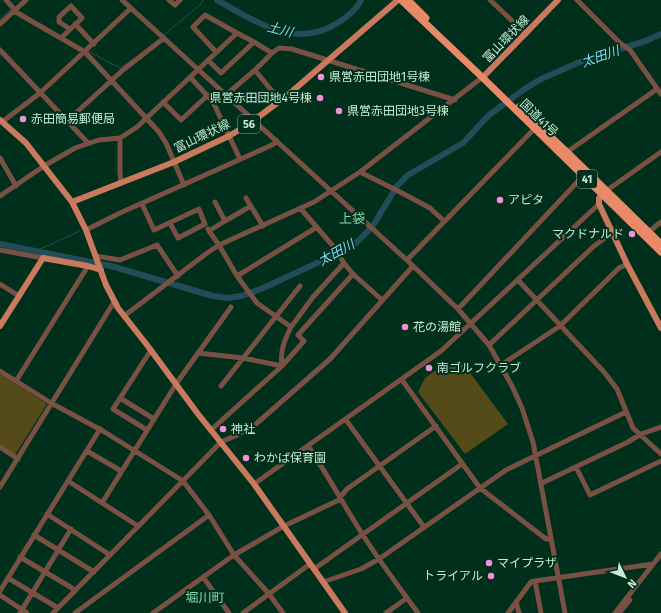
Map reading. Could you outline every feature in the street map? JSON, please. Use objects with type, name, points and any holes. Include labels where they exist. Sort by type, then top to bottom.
[{"type":"highway","name":"国道41号","points":[[400,0],[537,127],[567,152],[646,234],[661,252]]},
{"type":"highway","name":"国道41号","points":[[408,0],[484,77]]},
{"type":"highway","name":"国道41号","points":[[537,127],[583,176],[605,193]]},
{"type":"highway","name":"国道41号","points":[[646,234],[661,244]]},
{"type":"main road","name":"富山環状線","points":[[72,202],[174,162],[229,136],[254,121],[400,0]]},
{"type":"main road","name":"富山環状線","points":[[484,77],[558,0]]},
{"type":"main road","points":[[1,121],[26,143],[72,202],[86,230],[114,302],[254,484],[344,612]]},
{"type":"main road","points":[[605,193],[599,198],[599,204],[627,264],[661,328]]},
{"type":"main road","points":[[0,326],[43,258],[88,266],[101,270]]},
{"type":"street","points":[[6,0],[15,11],[85,52],[159,132],[166,143],[184,185]]},
{"type":"street","points":[[0,24],[26,0]]},
{"type":"street","points":[[122,0],[407,260],[458,309],[489,345],[501,365],[522,408],[537,456],[565,613]]},
{"type":"street","points":[[170,0],[175,5],[180,0]]},
{"type":"street","points":[[490,0],[526,34]]},
{"type":"street","points":[[576,0],[620,43],[630,50],[661,94]]},
{"type":"street","points":[[61,38],[82,18],[72,6],[59,17],[59,22],[70,29]]},
{"type":"street","points":[[1,121],[40,93],[131,8]]},
{"type":"street","points":[[216,52],[193,27],[205,15],[272,53]]},
{"type":"street","points":[[75,24],[94,44]]},
{"type":"street","points":[[0,196],[44,166],[75,148],[99,140],[120,138],[136,127],[237,33]]},
{"type":"street","points":[[67,121],[123,70],[164,38]]},
{"type":"street","points":[[208,60],[221,73],[254,42]]},
{"type":"street","points":[[226,95],[279,48],[292,49],[455,100]]},
{"type":"street","points":[[0,50],[88,143]]},
{"type":"street","points":[[255,70],[280,101]]},
{"type":"street","points":[[190,77],[214,102],[240,159]]},
{"type":"street","points":[[124,316],[178,276],[207,252],[219,245],[301,209],[331,192],[360,172],[484,77]]},
{"type":"street","points":[[567,152],[657,89]]},
{"type":"street","points":[[163,102],[181,120],[208,95]]},
{"type":"street","points":[[407,260],[537,127]]},
{"type":"street","points":[[120,138],[121,183]]},
{"type":"street","points":[[86,230],[276,142]]},
{"type":"street","points":[[605,193],[661,152]]},
{"type":"street","points":[[0,158],[16,186]]},
{"type":"street","points":[[360,172],[390,186],[430,208],[444,222]]},
{"type":"street","points":[[458,309],[583,176]]},
{"type":"street","points":[[246,198],[263,226]]},
{"type":"street","points":[[215,202],[226,221]]},
{"type":"street","points":[[142,204],[154,230],[199,209],[209,231],[237,276],[257,303],[291,327]]},
{"type":"street","points":[[254,484],[441,351],[599,204]]},
{"type":"street","points":[[209,231],[251,206]]},
{"type":"street","points":[[301,209],[353,274],[382,300]]},
{"type":"street","points":[[646,234],[661,222]]},
{"type":"street","points":[[170,223],[178,238],[205,224]]},
{"type":"street","points":[[237,276],[317,228]]},
{"type":"street","points":[[489,345],[594,246],[612,232]]},
{"type":"street","points":[[96,256],[120,260],[157,245],[178,276]]},
{"type":"street","points":[[0,250],[43,258]]},
{"type":"street","points":[[282,366],[280,356],[291,327],[313,296],[344,263]]},
{"type":"street","points":[[501,365],[560,326],[619,268],[627,264]]},
{"type":"street","points":[[16,381],[88,266]]},
{"type":"street","points":[[53,613],[221,442],[256,424],[330,358],[413,266]]},
{"type":"street","points":[[211,430],[282,366],[304,341],[298,335],[353,274]]},
{"type":"street","points":[[518,280],[610,379],[617,389],[634,428],[661,454]]},
{"type":"street","points":[[0,284],[19,296]]},
{"type":"street","points":[[221,386],[300,286]]},
{"type":"street","points":[[0,487],[114,302]]},
{"type":"street","points":[[102,503],[176,384],[231,307]]},
{"type":"street","points":[[147,430],[113,409],[151,350]]},
{"type":"street","points":[[198,353],[243,358],[282,366]]},
{"type":"street","points":[[0,371],[183,480],[209,515],[234,554],[284,613]]},
{"type":"street","points":[[402,380],[480,488],[546,539],[551,539]]},
{"type":"street","points":[[120,398],[154,419]]},
{"type":"street","points":[[323,582],[361,569],[379,559],[506,470],[626,412]]},
{"type":"street","points":[[346,420],[424,527]]},
{"type":"street","points":[[153,613],[234,554],[284,526],[340,498],[347,489],[436,426]]},
{"type":"street","points":[[542,483],[628,442],[641,434],[661,427]]},
{"type":"street","points":[[0,591],[100,430]]},
{"type":"street","points":[[308,446],[363,535],[418,613]]},
{"type":"street","points":[[0,447],[18,459]]},
{"type":"street","points":[[87,451],[121,471]]},
{"type":"street","points":[[576,467],[590,495],[661,461]]},
{"type":"street","points":[[243,613],[312,566],[363,535],[462,464]]},
{"type":"street","points":[[68,481],[138,526]]},
{"type":"street","points":[[47,514],[110,555]]},
{"type":"street","points":[[75,613],[209,515]]},
{"type":"street","points":[[21,611],[71,529]]},
{"type":"street","points":[[34,535],[94,572]]},
{"type":"street","points":[[615,613],[661,555]]},
{"type":"street","points":[[20,557],[75,591]]},
{"type":"street","points":[[619,613],[661,559]]},
{"type":"street","points":[[508,613],[531,582],[653,564]]},
{"type":"street","points":[[203,577],[229,613]]},
{"type":"street","points":[[8,578],[58,608]]},
{"type":"street","points":[[535,581],[541,613]]},
{"type":"street","points":[[0,596],[21,611],[27,613]]},
{"type":"street","points":[[386,613],[407,598]]},
{"type":"street","points":[[516,602],[519,613]]},
{"type":"shaded area","points":[[462,362],[508,424],[465,454],[418,392],[425,378],[443,365]]},
{"type":"shaded area","points":[[0,374],[47,404],[15,455],[0,445]]},
{"type":"waterway","points":[[164,35],[201,4],[203,0]]},
{"type":"waterway","name":"土川","points":[[217,0],[261,24],[276,30],[307,34],[323,30],[339,22],[352,12],[361,0]]},
{"type":"waterway","points":[[0,19],[11,9]]},
{"type":"waterway","name":"太田川","points":[[0,244],[111,266],[213,296],[227,298],[241,296],[261,289],[343,251],[356,243],[374,224],[397,186],[408,175],[463,143],[489,115],[526,88],[541,79],[589,58],[643,42],[661,34]]},
{"type":"waterway","points":[[88,51],[120,68],[135,58]]},
{"type":"waterway","points":[[36,251],[80,231]]},
{"type":"place","name":"県営赤田団地1号棟","points":[[321,77]]},
{"type":"place","name":"県営赤田団地4号棟","points":[[320,98]]},
{"type":"place","name":"県営赤田団地3号棟","points":[[339,111]]},
{"type":"place","name":"赤田簡易郵便局","points":[[23,119]]},
{"type":"place","name":"アピタ","points":[[500,200]]},
{"type":"place","name":"マクドナルド","points":[[632,234]]},
{"type":"place","name":"花の湯館","points":[[405,327]]},
{"type":"place","name":"南ゴルフクラブ","points":[[429,368]]},
{"type":"place","name":"神社","points":[[223,429]]},
{"type":"place","name":"わかば保育園","points":[[246,458]]},
{"type":"place","name":"マイプラザ","points":[[489,563]]},
{"type":"place","name":"トライアル","points":[[491,576]]},
{"type":"district","name":"上袋","points":[[352,218]]},
{"type":"district","name":"堀川町","points":[[205,597]]}]
